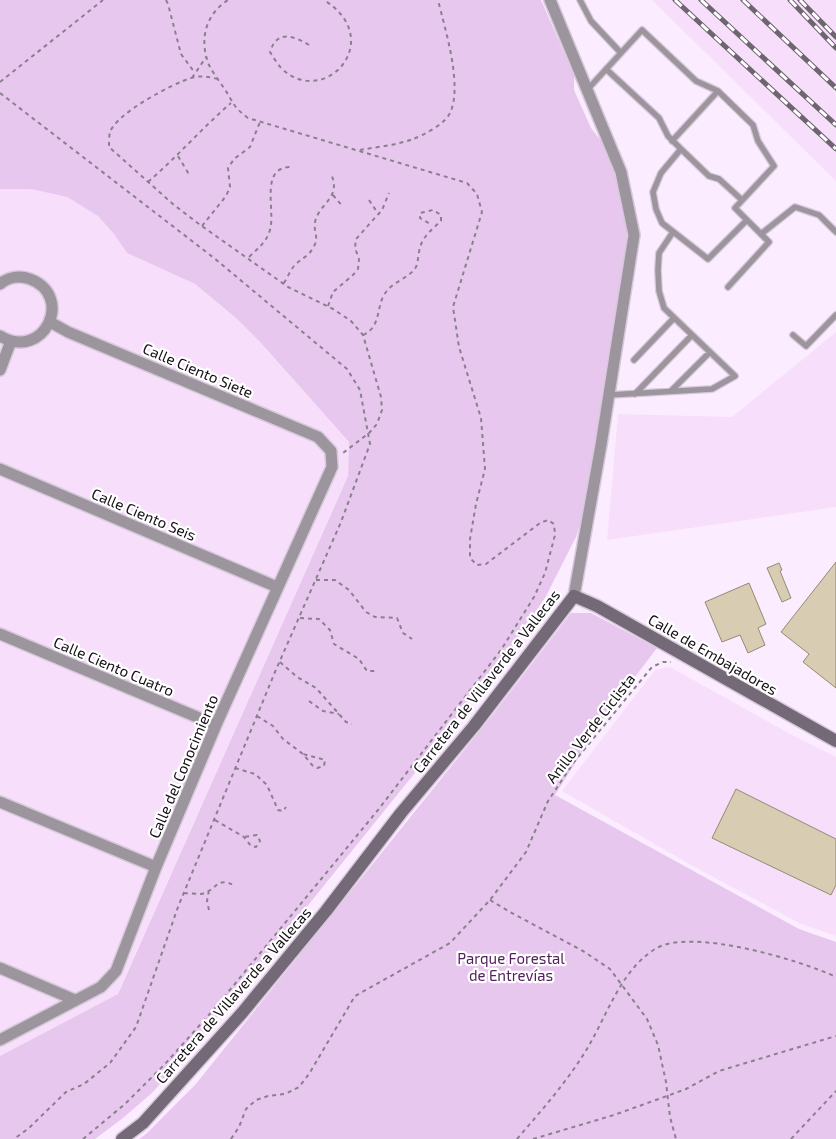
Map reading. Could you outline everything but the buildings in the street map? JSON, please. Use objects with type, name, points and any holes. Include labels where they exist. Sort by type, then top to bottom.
[{"type":"main road","name":"Calle de Embajadores","points":[[574,596],[597,606],[836,741]]},
{"type":"main road","name":"Carretera de Villaverde a Vallecas","points":[[122,1139],[143,1123],[242,1014],[326,911],[401,813],[474,726],[574,596]]},
{"type":"street","name":"Carretera de Villaverde a Vallecas","points":[[550,0],[621,172],[634,235],[601,445],[574,596]]},
{"type":"street","points":[[0,284],[15,277],[26,277],[36,281],[45,289],[51,299],[52,310],[50,322],[44,332],[34,339],[23,342],[11,342],[0,336]]},
{"type":"street","name":"Calle Ciento Siete","points":[[50,322],[68,332],[318,437],[332,455]]},
{"type":"street","points":[[0,370],[11,342]]},
{"type":"street","name":"Calle del Conocimiento","points":[[0,1040],[101,987],[116,971],[156,867],[216,725],[332,467],[332,455]]},
{"type":"street","name":"Calle Ciento Seis","points":[[0,469],[277,587]]},
{"type":"street","name":"Calle Ciento Cuatro","points":[[0,634],[216,725]]},
{"type":"street","points":[[0,802],[156,867]]},
{"type":"street","points":[[0,968],[76,1000]]},
{"type":"lane","points":[[580,0],[591,21],[621,53]]},
{"type":"lane","points":[[587,90],[642,30],[696,81],[718,91],[753,125],[758,141],[774,166],[735,208],[769,242],[728,287]]},
{"type":"lane","points":[[606,69],[659,118],[668,136],[680,149],[709,176],[719,179],[742,200]]},
{"type":"lane","points":[[672,141],[718,91]]},
{"type":"lane","points":[[680,149],[661,173],[653,192],[656,209],[662,223],[708,260],[747,220]]},
{"type":"lane","points":[[761,234],[794,207],[819,215],[836,232]]},
{"type":"lane","points":[[608,395],[712,389],[735,376],[664,308],[659,290],[659,253],[673,232]]},
{"type":"lane","points":[[794,335],[806,346],[836,315]]},
{"type":"lane","points":[[634,360],[674,318]]},
{"type":"lane","points":[[635,394],[692,335]]},
{"type":"lane","points":[[671,392],[710,352]]},
{"type":"path","points":[[0,82],[104,0]]},
{"type":"path","points":[[166,0],[181,54],[195,74]]},
{"type":"path","points":[[83,1139],[125,1104],[165,1064],[221,1000],[378,810],[501,650],[534,597],[545,573],[555,536],[554,524],[548,520],[540,522],[486,564],[477,565],[470,558],[470,539],[485,469],[481,418],[459,347],[453,306],[482,212],[477,194],[467,183],[248,118],[232,103],[210,66],[204,39],[207,21],[228,0]]},
{"type":"path","points":[[309,46],[293,37],[286,36],[277,40],[270,52],[280,67],[290,75],[303,80],[324,78],[343,67],[348,58],[351,47],[351,33],[345,20],[324,0]]},
{"type":"path","points":[[358,150],[412,140],[434,129],[450,114],[456,88],[450,51],[438,0]]},
{"type":"path","points":[[192,78],[207,56]]},
{"type":"path","points":[[218,79],[204,76],[192,78],[165,89],[137,106],[116,124],[110,132],[109,148],[201,226],[284,283],[328,306],[351,321],[363,335],[381,397],[382,410],[377,424],[369,433],[352,448],[332,455]]},
{"type":"path","points":[[0,93],[214,258],[347,370],[360,390],[370,444],[341,522],[257,716],[184,893],[136,1027],[116,1057],[84,1084],[66,1092],[29,1128],[14,1139]]},
{"type":"path","points":[[148,182],[178,156],[206,124],[232,103]]},
{"type":"path","points":[[201,226],[226,196],[230,187],[228,168],[234,159],[250,147],[260,122]]},
{"type":"path","points":[[178,156],[190,176]]},
{"type":"path","points":[[249,258],[265,243],[270,230],[272,217],[270,186],[273,176],[280,169],[293,166]]},
{"type":"path","points":[[284,283],[294,266],[308,256],[314,247],[317,237],[315,222],[321,210],[333,195],[333,178],[331,174]]},
{"type":"path","points":[[328,306],[333,292],[353,276],[358,269],[359,259],[355,248],[356,239],[379,215],[389,193]]},
{"type":"path","points":[[333,195],[343,207]]},
{"type":"path","points":[[369,200],[379,215]]},
{"type":"path","points":[[363,335],[377,321],[381,301],[385,293],[394,283],[410,274],[415,268],[425,236],[441,222],[441,215],[433,210],[420,213],[420,218],[430,224]]},
{"type":"path","points":[[316,580],[335,580],[348,590],[366,612],[375,617],[397,618],[404,633],[412,639]]},
{"type":"path","points":[[300,618],[319,619],[330,630],[334,644],[359,660],[368,671],[376,671]]},
{"type":"path","points":[[280,662],[297,678],[316,688],[329,700],[346,722],[352,724]]},
{"type":"path","name":"Anillo Verde Ciclista","points":[[231,1139],[246,1109],[256,1100],[285,1094],[299,1087],[309,1074],[355,996],[450,944],[490,900],[526,852],[548,802],[574,762],[652,667],[662,662],[675,663]]},
{"type":"path","points":[[309,701],[323,711],[339,714]]},
{"type":"path","points":[[257,716],[273,726],[282,739],[303,754],[312,766],[317,768],[324,766],[325,760],[303,754]]},
{"type":"path","points":[[236,768],[255,774],[267,785],[278,810],[283,811],[286,807]]},
{"type":"path","points":[[215,820],[244,837],[251,846],[256,847],[260,842],[257,835],[244,837]]},
{"type":"path","points":[[184,893],[201,894],[220,882],[227,881],[235,886]]},
{"type":"path","points":[[209,890],[207,901],[209,910]]},
{"type":"path","points":[[490,900],[583,951],[610,969],[647,1018],[658,1044],[670,1118],[676,1139]]},
{"type":"path","points":[[517,1139],[565,1083],[600,1026],[621,984],[633,968],[656,948],[685,941],[720,944],[770,954],[836,977]]},
{"type":"path","points":[[534,1139],[614,1115],[667,1096],[686,1089],[719,1071],[836,1036]]},
{"type":"path","points":[[790,1139],[836,1091]]},
{"type":"shaded area","points":[[652,0],[836,0],[836,181]]},
{"type":"shaded area","points":[[0,189],[31,189],[67,197],[98,216],[127,253],[195,284],[236,318],[261,343],[349,442],[348,476],[117,995],[0,1056]]},
{"type":"shaded area","points":[[836,332],[836,507],[607,540],[618,414],[732,417]]},
{"type":"shaded area","points":[[670,667],[794,736],[836,757],[836,936],[799,923],[693,866],[562,791],[655,670]]},
{"type":"green space","points":[[0,0],[541,0],[574,75],[574,90],[591,128],[605,146],[621,194],[627,231],[625,266],[586,505],[576,537],[546,596],[512,648],[418,769],[234,997],[153,1092],[95,1139],[0,1139],[0,1056],[118,994],[348,476],[349,442],[261,343],[236,318],[195,284],[127,253],[98,216],[67,197],[31,189],[0,189]]},
{"type":"green space","name":"Parque Forestal de Entrevías","points":[[571,613],[591,613],[657,648],[602,720],[555,795],[799,929],[836,942],[836,1139],[139,1139],[195,1085],[494,713]]},
{"type":"railway","points":[[675,0],[836,149]]},
{"type":"railway","points":[[701,0],[836,125]]},
{"type":"railway","points":[[743,0],[836,88]]},
{"type":"railway","points":[[790,0],[836,48]]},
{"type":"railway","points":[[800,0],[836,37]]}]
